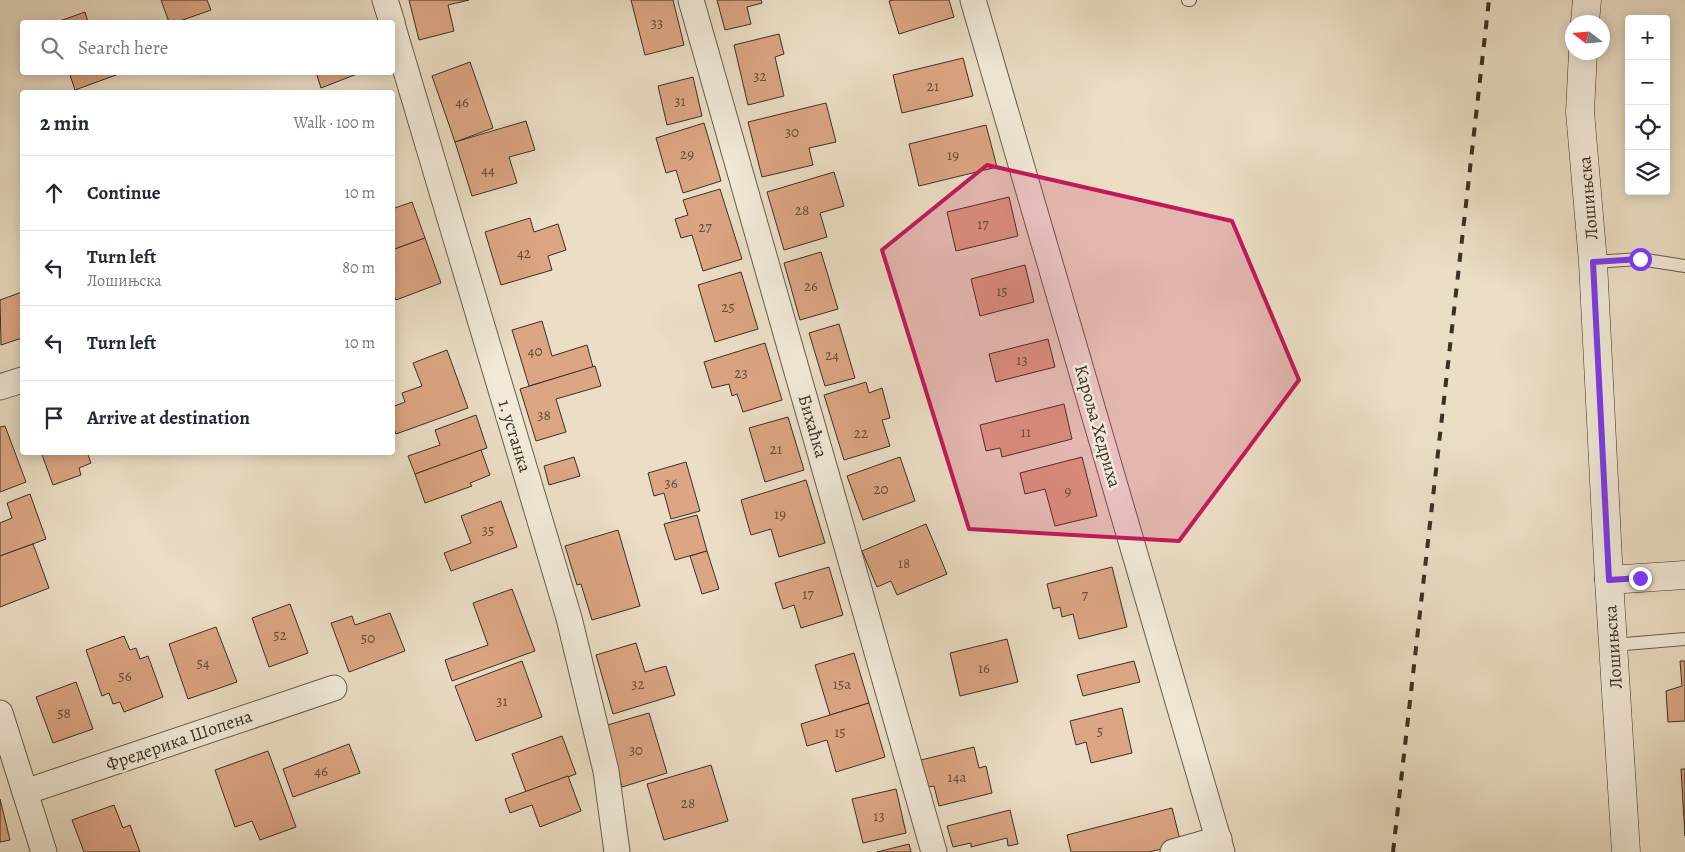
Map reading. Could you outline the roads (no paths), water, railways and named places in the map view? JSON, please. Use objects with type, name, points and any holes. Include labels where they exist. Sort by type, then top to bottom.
[{"type":"street","name":"1. устанка","points":[[385,0],[391,20]]},
{"type":"street","name":"Бихаћка","points":[[691,0],[934,852]]},
{"type":"street","name":"Кароља Хедриха","points":[[972,0],[1221,846]]},
{"type":"street","points":[[1586,15],[1587,0]]},
{"type":"street","name":"1. устанка","points":[[395,33],[569,618],[606,771],[617,852]]},
{"type":"street","name":"Лошињска","points":[[1583,60],[1580,112],[1593,262],[1609,580],[1626,852]]},
{"type":"street","points":[[0,387],[20,381]]},
{"type":"street","points":[[1609,580],[1685,575]]},
{"type":"street","name":"Фредерика Шопена","points":[[25,792],[334,688]]},
{"type":"street","points":[[0,713],[44,852]]},
{"type":"street","points":[[1173,852],[1221,846]]},
{"type":"lane","points":[[1593,262],[1640,259],[1685,266]]},
{"type":"lane","points":[[1613,645],[1685,639]]},
{"type":"railway","points":[[1393,852],[1489,0]]}]
